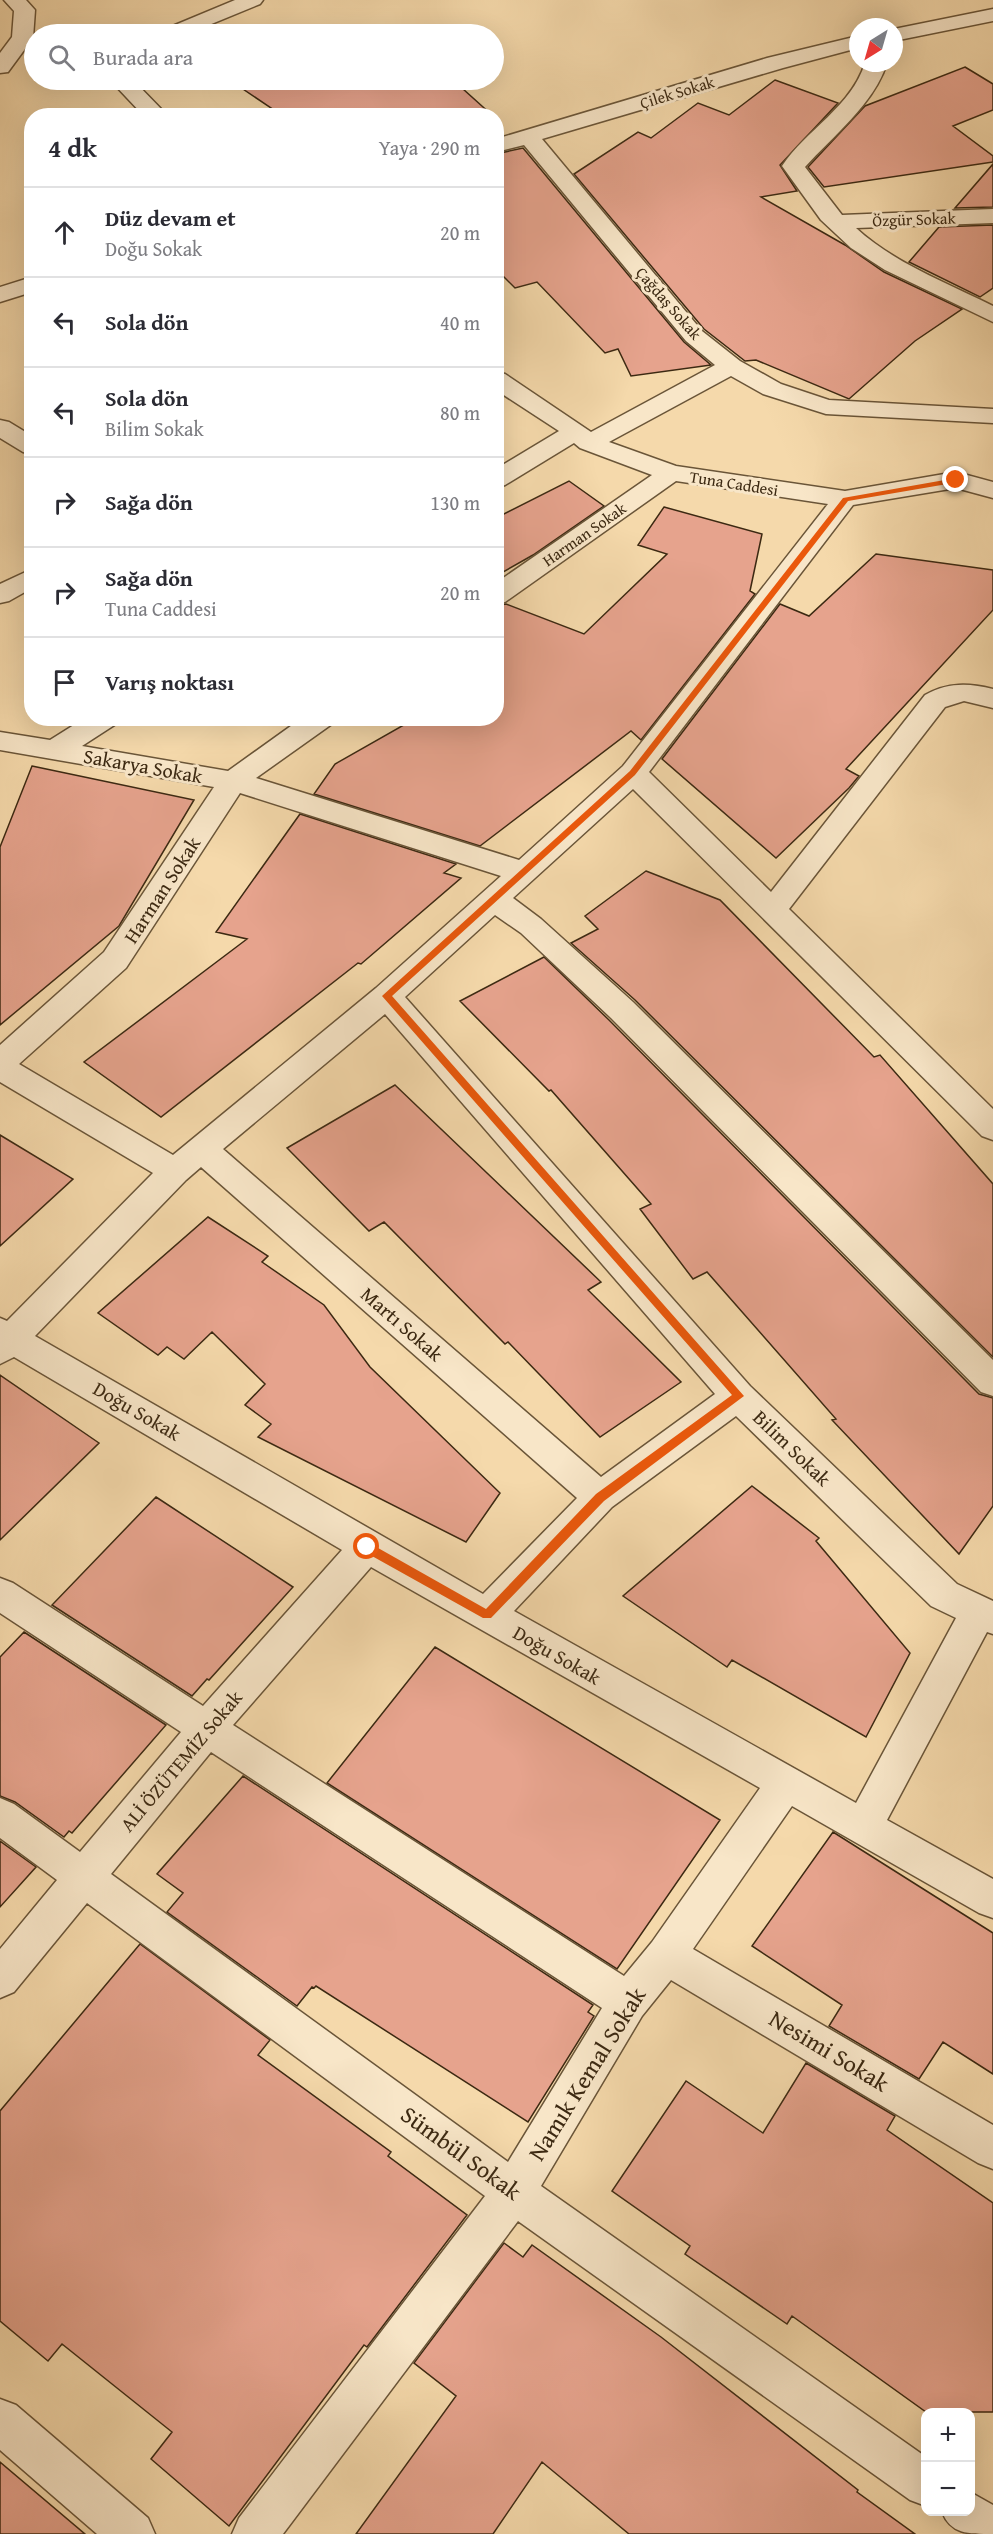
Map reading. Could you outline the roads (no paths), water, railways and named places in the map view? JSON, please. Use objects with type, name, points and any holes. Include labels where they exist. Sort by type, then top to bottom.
[{"type":"street","points":[[14,0],[25,10],[26,24]]},
{"type":"street","points":[[194,24],[253,0]]},
{"type":"street","points":[[903,33],[993,15]]},
{"type":"street","points":[[0,34],[24,39]]},
{"type":"street","points":[[0,67],[24,44]]},
{"type":"street","name":"Çilek Sokak","points":[[504,144],[775,63],[849,44]]},
{"type":"street","points":[[872,72],[861,94],[833,120],[793,166],[835,222],[859,243],[892,265],[993,315]]},
{"type":"street","points":[[131,90],[149,108]]},
{"type":"street","name":"Çağdaş Sokak","points":[[529,137],[694,336],[731,366],[772,390],[826,407],[993,416]]},
{"type":"street","name":"Özgür Sokak","points":[[835,222],[993,216]]},
{"type":"street","points":[[0,295],[24,286]]},
{"type":"street","points":[[0,300],[24,287]]},
{"type":"street","points":[[504,476],[731,366]]},
{"type":"street","name":"Tuna Caddesi","points":[[504,384],[583,437],[671,472],[845,499],[956,480],[993,490]]},
{"type":"street","points":[[0,427],[24,442]]},
{"type":"street","name":"Harman Sokak","points":[[504,590],[671,472]]},
{"type":"street","points":[[4,1340],[176,1171],[387,996],[633,773],[845,499]]},
{"type":"street","points":[[0,595],[24,582]]},
{"type":"street","points":[[772,911],[935,701],[955,693],[970,692],[993,699]]},
{"type":"street","name":"Sakarya Sokak","points":[[53,751],[93,726]]},
{"type":"street","name":"Harman Sokak","points":[[0,1065],[115,960],[233,781],[311,726]]},
{"type":"street","name":"Sakarya Sokak","points":[[0,741],[233,781],[523,872]]},
{"type":"street","points":[[633,773],[993,1128]]},
{"type":"street","points":[[493,898],[531,926],[622,1011],[993,1382]]},
{"type":"street","name":"Bilim Sokak","points":[[387,996],[738,1396],[944,1595],[986,1615]]},
{"type":"street","points":[[0,1065],[176,1171]]},
{"type":"street","name":"Martı Sokak","points":[[203,1150],[600,1497]]},
{"type":"street","name":"Doğu Sokak","points":[[4,1340],[993,1900]]},
{"type":"street","points":[[487,1615],[600,1497],[738,1396]]},
{"type":"street","name":"ALİ ÖZÜTEMİZ Sokak","points":[[0,1979],[207,1728],[367,1547]]},
{"type":"street","points":[[0,1594],[628,2002]]},
{"type":"street","points":[[863,1827],[986,1615]]},
{"type":"street","name":"Namık Kemal Sokak","points":[[255,2534],[514,2192],[628,2002],[666,1955],[785,1784]]},
{"type":"street","name":"Sümbül Sokak","points":[[0,1816],[514,2192],[921,2480]]},
{"type":"street","name":"Nesimi Sokak","points":[[666,1955],[993,2148]]},
{"type":"street","points":[[0,2421],[132,2534]]},
{"type":"street","points":[[971,2516],[993,2532]]}]
